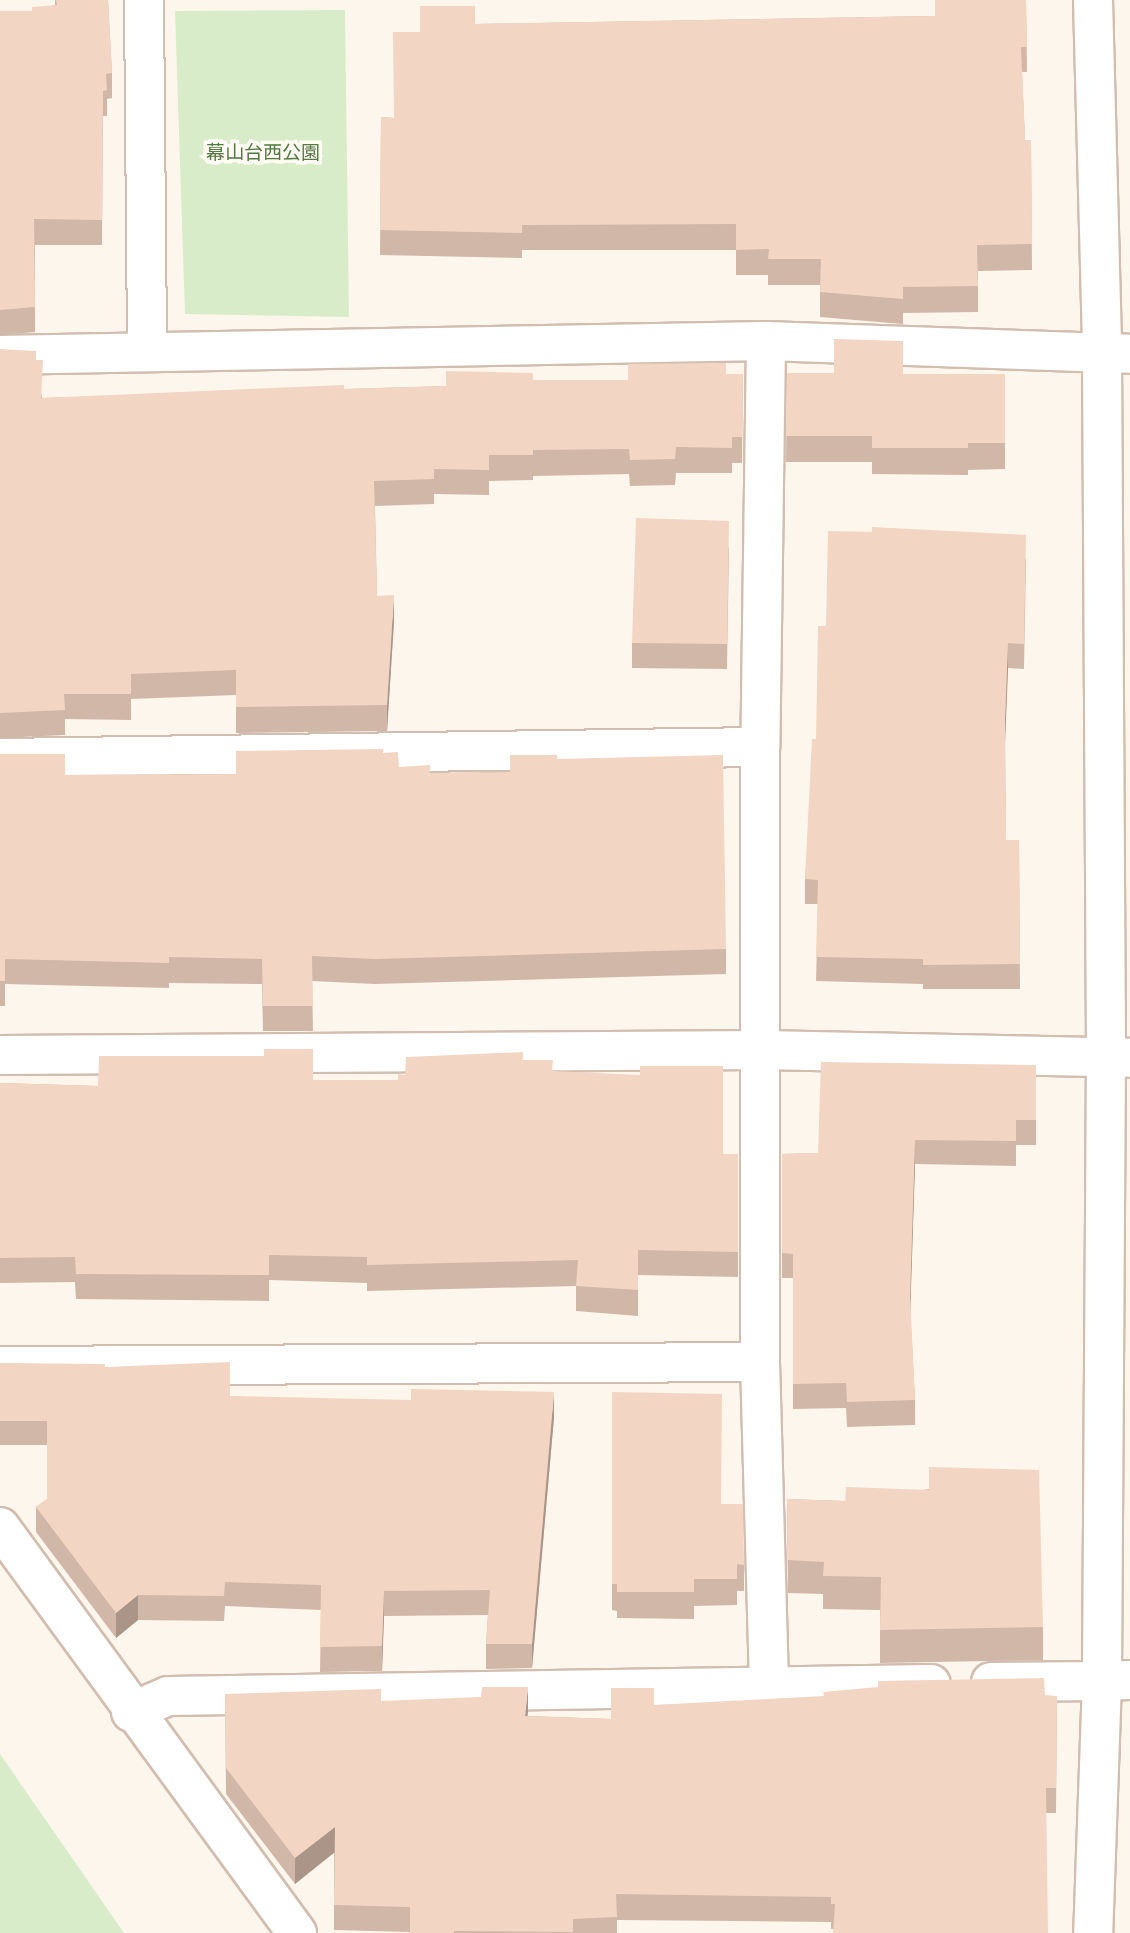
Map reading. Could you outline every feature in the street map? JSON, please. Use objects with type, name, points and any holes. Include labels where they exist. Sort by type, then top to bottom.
[{"type":"street","points":[[144,0],[146,352]]},
{"type":"street","points":[[1093,0],[1116,354],[1118,1057],[1116,1680],[1093,1933]]},
{"type":"street","points":[[766,341],[760,747],[763,1050],[760,1362],[769,1686]]},
{"type":"street","points":[[0,355],[766,341],[1116,354]]},
{"type":"street","points":[[0,758],[760,747]]},
{"type":"street","points":[[0,1055],[763,1050],[1118,1057]]},
{"type":"street","points":[[0,1366],[760,1362]]},
{"type":"street","points":[[0,1527],[131,1712],[297,1933]]},
{"type":"street","points":[[131,1712],[168,1696],[1116,1680]]},
{"type":"green space","name":"幕山台西公園","points":[[345,10],[349,317],[185,314],[175,11]]},
{"type":"green space","points":[[0,1754],[124,1933],[0,1933]]},
{"type":"building","points":[[56,0],[108,0],[112,73],[106,74],[107,90],[103,91],[102,220],[34,219],[35,307],[0,310],[0,11],[32,11],[32,7],[57,5]]},
{"type":"building","points":[[935,0],[1026,0],[1027,47],[1021,47],[1025,140],[1031,140],[1032,244],[977,245],[978,286],[903,287],[903,299],[820,292],[821,259],[768,259],[769,249],[736,250],[736,224],[522,225],[522,233],[380,230],[381,117],[394,118],[393,32],[420,32],[420,6],[475,6],[475,24],[935,16]]},
{"type":"building","points":[[834,339],[903,341],[903,374],[1005,374],[1005,443],[968,443],[968,448],[872,448],[872,436],[786,436],[787,373],[834,373]]},
{"type":"building","points":[[0,349],[36,351],[36,360],[43,360],[41,398],[344,385],[344,389],[446,386],[446,371],[533,373],[533,380],[628,380],[628,364],[726,363],[726,374],[743,374],[742,437],[732,437],[732,448],[676,447],[675,459],[630,460],[629,449],[533,450],[533,455],[489,455],[489,470],[434,469],[434,479],[374,481],[377,596],[394,595],[387,705],[236,707],[236,670],[131,674],[131,694],[64,694],[65,710],[0,713]]},
{"type":"building","points":[[636,518],[729,521],[727,644],[632,643]]},
{"type":"building","points":[[872,527],[1026,535],[1024,644],[1008,643],[1005,719],[1006,840],[1019,840],[1020,964],[923,965],[923,959],[816,957],[818,880],[805,879],[812,739],[816,739],[818,626],[826,626],[828,531],[872,532]]},
{"type":"building","points":[[383,749],[383,753],[398,752],[399,767],[430,765],[430,773],[510,772],[510,755],[557,755],[557,759],[723,755],[726,949],[375,959],[312,956],[313,1006],[263,1006],[262,959],[169,957],[169,963],[5,959],[5,981],[0,981],[0,754],[65,754],[65,775],[236,774],[236,751]]},
{"type":"building","points":[[264,1049],[313,1049],[313,1080],[398,1080],[398,1074],[405,1075],[406,1057],[523,1052],[523,1060],[553,1060],[552,1071],[640,1075],[640,1066],[723,1066],[723,1154],[738,1154],[738,1252],[638,1250],[638,1290],[576,1286],[578,1260],[367,1265],[367,1257],[269,1255],[269,1275],[76,1274],[75,1257],[0,1258],[0,1083],[98,1086],[99,1056],[264,1056]]},
{"type":"building","points":[[821,1062],[1036,1065],[1036,1120],[1016,1120],[1016,1141],[915,1140],[910,1296],[915,1400],[847,1402],[846,1383],[793,1384],[793,1254],[782,1253],[782,1154],[818,1153]]},
{"type":"building","points":[[230,1362],[230,1396],[411,1400],[411,1389],[554,1392],[532,1644],[486,1644],[490,1590],[384,1591],[382,1646],[320,1647],[321,1585],[225,1582],[224,1596],[138,1595],[116,1613],[36,1507],[47,1499],[47,1421],[0,1421],[0,1363],[105,1364],[105,1367]]},
{"type":"building","points":[[612,1392],[722,1394],[721,1504],[743,1504],[744,1565],[737,1564],[737,1579],[694,1579],[694,1592],[617,1592],[617,1584],[612,1584]]},
{"type":"building","points":[[929,1467],[1039,1470],[1043,1627],[880,1630],[881,1577],[823,1576],[824,1562],[788,1560],[787,1499],[845,1501],[846,1487],[929,1490]]},
{"type":"building","points":[[1044,1678],[1045,1695],[1057,1696],[1056,1788],[1046,1788],[1048,1933],[833,1933],[835,1904],[831,1904],[831,1897],[616,1894],[617,1917],[573,1919],[573,1932],[410,1933],[410,1907],[334,1905],[335,1827],[295,1858],[226,1768],[225,1694],[381,1689],[381,1701],[481,1697],[482,1687],[528,1687],[525,1716],[611,1719],[611,1688],[654,1688],[654,1705],[824,1696],[823,1692],[878,1687],[878,1681]]}]
